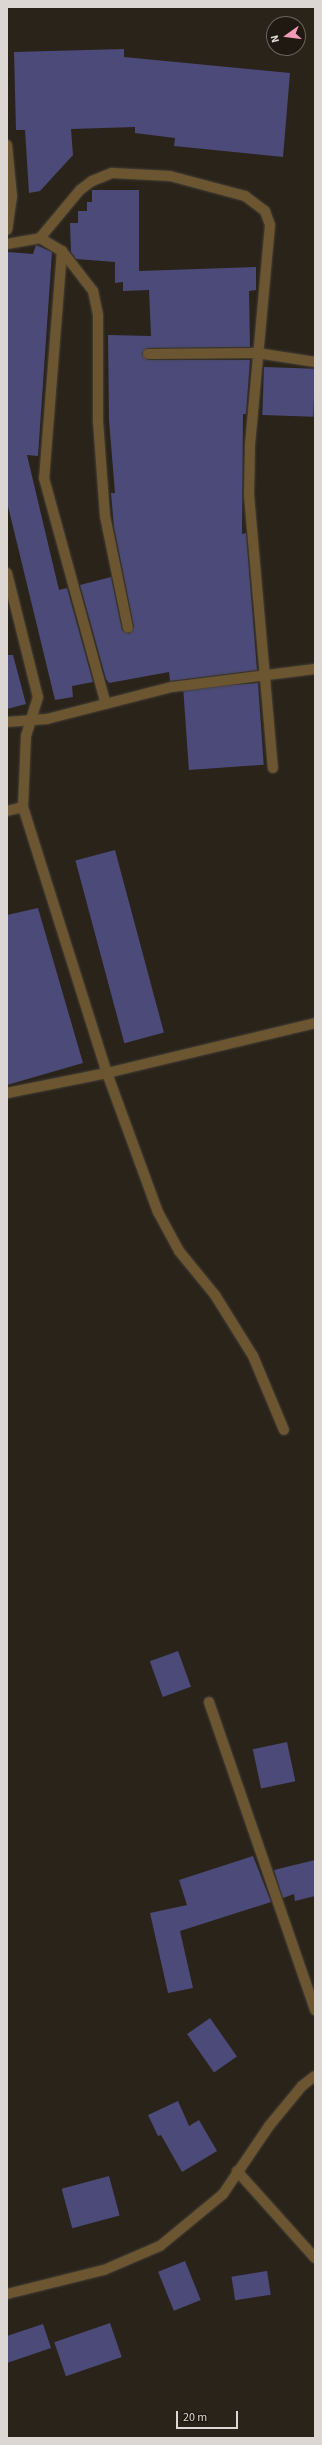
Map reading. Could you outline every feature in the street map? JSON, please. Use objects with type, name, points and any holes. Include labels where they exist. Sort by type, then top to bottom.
[{"type":"street","points":[[7,145],[12,196],[7,230]]},
{"type":"street","points":[[7,244],[40,238],[80,190],[92,181],[112,174],[170,176],[245,196],[265,211],[270,225],[257,353],[250,443],[249,495],[273,768]]},
{"type":"street","points":[[40,238],[62,251],[93,291],[98,315],[98,421],[106,516],[128,628]]},
{"type":"street","points":[[62,251],[44,478],[106,704]]},
{"type":"street","points":[[148,354],[257,353],[315,362]]},
{"type":"street","points":[[7,574],[38,697],[26,736],[23,806],[107,1073],[158,1212],[179,1251],[215,1295],[253,1356],[284,1430]]},
{"type":"street","points":[[7,722],[31,719],[48,719],[172,687],[315,669]]},
{"type":"street","points":[[7,811],[23,806]]},
{"type":"street","points":[[7,1093],[107,1073],[315,1023]]},
{"type":"street","points":[[209,1702],[312,1992],[315,2010]]},
{"type":"street","points":[[7,2294],[104,2270],[160,2246],[223,2194],[237,2171],[269,2126],[302,2086],[315,2076]]},
{"type":"street","points":[[237,2171],[315,2258]]},
{"type":"building","points":[[124,49],[124,57],[290,73],[283,157],[174,146],[175,138],[135,133],[135,127],[71,129],[73,155],[40,191],[29,193],[25,130],[16,130],[14,52]]},
{"type":"building","points":[[92,190],[139,190],[139,271],[256,267],[256,290],[249,291],[250,347],[148,348],[142,354],[148,360],[250,360],[246,414],[243,414],[242,534],[246,533],[257,670],[170,681],[169,672],[109,683],[106,679],[80,585],[111,577],[122,630],[129,634],[134,627],[114,527],[111,493],[115,493],[109,420],[108,335],[151,336],[149,290],[123,291],[123,282],[115,283],[115,262],[76,259],[71,252],[70,223],[78,223],[78,211],[87,211],[87,202],[92,202]]},
{"type":"building","points":[[36,245],[52,252],[38,456],[27,455],[59,590],[67,588],[93,682],[72,686],[73,697],[55,700],[7,502],[8,252],[33,254]]},
{"type":"building","points":[[264,367],[315,369],[313,417],[262,415]]},
{"type":"building","points":[[7,655],[13,655],[26,704],[7,709]]},
{"type":"building","points":[[258,683],[264,765],[189,770],[183,688]]},
{"type":"building","points":[[115,850],[164,1033],[124,1043],[75,861]]},
{"type":"building","points":[[38,908],[83,1063],[7,1085],[7,915]]},
{"type":"building","points":[[178,1651],[191,1687],[163,1697],[150,1661]]},
{"type":"building","points":[[287,1742],[295,1781],[261,1788],[253,1749]]},
{"type":"building","points":[[253,1856],[271,1902],[180,1931],[193,1988],[168,1993],[150,1913],[187,1905],[179,1880]]},
{"type":"building","points":[[315,1860],[315,1896],[295,1901],[294,1894],[283,1898],[274,1870]]},
{"type":"building","points":[[210,2018],[237,2057],[214,2073],[187,2034]]},
{"type":"building","points":[[178,2101],[189,2126],[199,2120],[217,2151],[182,2172],[161,2135],[158,2136],[148,2115]]},
{"type":"building","points":[[109,2176],[120,2216],[72,2228],[62,2189]]},
{"type":"building","points":[[185,2261],[201,2300],[174,2311],[158,2272]]},
{"type":"building","points":[[267,2271],[271,2295],[235,2300],[231,2277]]},
{"type":"building","points":[[110,2323],[122,2357],[66,2376],[54,2342]]},
{"type":"building","points":[[43,2324],[51,2348],[7,2363],[7,2336]]}]
